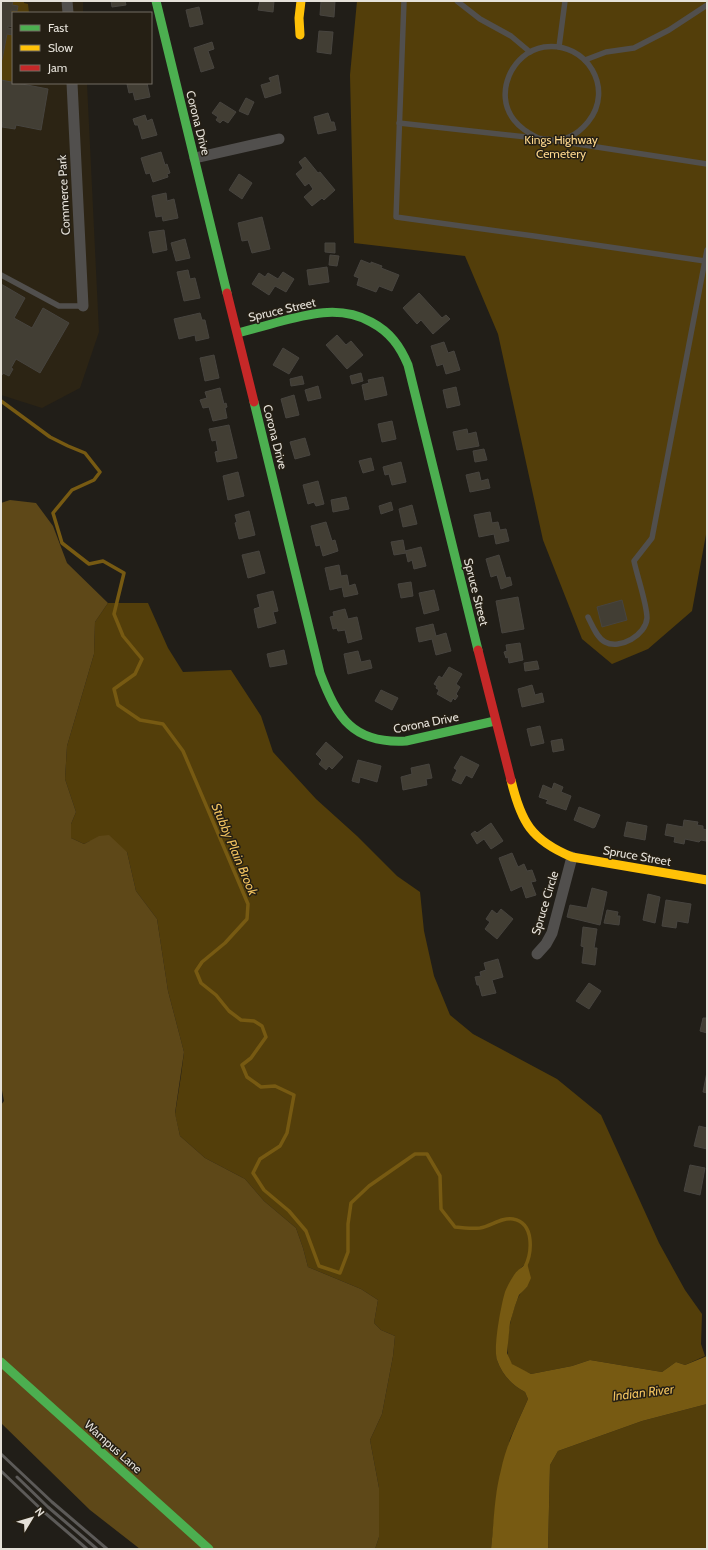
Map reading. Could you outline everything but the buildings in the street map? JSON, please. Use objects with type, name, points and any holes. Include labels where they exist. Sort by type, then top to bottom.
[{"type":"street","points":[[67,1],[68,12]]},
{"type":"street","name":"Corona Drive","points":[[156,1],[320,673],[338,712],[348,723],[364,736],[381,741],[394,742],[406,742],[495,721]]},
{"type":"street","points":[[300,36],[299,18],[301,1]]},
{"type":"street","name":"Commerce Park","points":[[72,84],[83,306]]},
{"type":"street","points":[[194,158],[279,139]]},
{"type":"street","name":"Spruce Street","points":[[238,333],[312,314],[336,312],[355,315],[376,324],[399,344],[408,365],[495,721],[517,805],[524,820],[535,835],[546,844],[555,850],[572,857],[707,880]]},
{"type":"street","name":"Spruce Circle","points":[[537,954],[546,944],[552,933],[572,857]]},
{"type":"street","name":"Wampus Lane","points":[[1,1362],[209,1549]]},
{"type":"lane","points":[[404,1],[396,217],[705,261]]},
{"type":"lane","points":[[457,1],[480,19],[511,36],[530,52]]},
{"type":"lane","points":[[559,47],[565,1]]},
{"type":"lane","points":[[585,60],[606,52],[634,48],[670,30],[707,5]]},
{"type":"lane","points":[[538,138],[524,131],[513,119],[506,104],[505,88],[510,73],[518,61],[530,52],[544,47],[559,47],[573,51],[585,60],[594,72],[598,86],[598,101],[593,116],[583,128],[570,137],[554,140]]},
{"type":"lane","points":[[400,123],[554,140],[707,164]]},
{"type":"lane","points":[[588,617],[596,633],[604,642],[613,645],[632,639],[644,629],[647,618],[634,561],[652,538],[707,250]]},
{"type":"lane","points":[[1,275],[59,306],[83,306]]},
{"type":"shaded area","points":[[1,1],[83,1],[83,12],[12,12],[12,84],[87,84],[99,332],[80,388],[42,408],[1,395]]},
{"type":"shaded area","points":[[10,500],[36,503],[53,526],[67,563],[108,603],[95,622],[94,654],[67,746],[65,779],[76,812],[71,824],[71,838],[84,844],[99,836],[109,835],[127,852],[136,891],[157,919],[168,991],[184,1052],[175,1113],[180,1136],[205,1158],[245,1179],[264,1201],[296,1228],[308,1267],[361,1289],[378,1300],[374,1323],[381,1330],[395,1336],[393,1356],[382,1414],[370,1440],[379,1488],[379,1537],[375,1549],[140,1549],[90,1510],[1,1423],[1,1105],[4,1101],[1,1085],[1,503]]},
{"type":"green space","points":[[13,1],[24,1],[24,3],[28,4],[29,12],[11,12],[11,10],[17,11],[18,6],[12,5]]},
{"type":"green space","name":"Kings Highway Cemetery","points":[[357,1],[707,1],[707,529],[692,611],[648,649],[612,664],[582,639],[543,540],[498,334],[465,256],[354,243],[350,75]]},
{"type":"green space","points":[[7,34],[12,35],[12,83],[1,80],[2,60]]},
{"type":"green space","points":[[108,603],[148,603],[168,648],[183,672],[231,670],[261,716],[273,752],[316,799],[357,836],[397,876],[420,892],[424,931],[434,976],[450,1015],[473,1034],[557,1079],[601,1115],[659,1243],[685,1290],[702,1314],[701,1344],[705,1356],[685,1365],[676,1362],[662,1372],[590,1360],[572,1366],[531,1374],[511,1363],[508,1357],[507,1349],[509,1330],[516,1302],[527,1287],[527,1263],[519,1270],[513,1277],[505,1294],[499,1322],[496,1353],[499,1365],[505,1375],[512,1383],[525,1392],[528,1399],[510,1439],[497,1493],[491,1549],[375,1549],[379,1537],[379,1488],[370,1440],[382,1414],[393,1356],[395,1336],[381,1330],[374,1323],[378,1300],[361,1289],[308,1267],[296,1228],[264,1201],[245,1179],[205,1158],[180,1136],[175,1114],[184,1052],[168,991],[157,919],[136,891],[127,852],[90,841],[84,844],[71,838],[71,824],[76,812],[65,779],[67,746],[94,654],[95,622]]},
{"type":"green space","points":[[707,1404],[707,1549],[548,1549],[550,1465],[558,1451],[642,1421]]},
{"type":"water","name":"Indian River","points":[[527,1263],[531,1278],[527,1287],[519,1295],[510,1323],[507,1353],[512,1364],[531,1374],[572,1366],[590,1360],[662,1372],[676,1362],[685,1365],[707,1356],[707,1404],[642,1421],[558,1451],[550,1465],[548,1549],[491,1549],[494,1510],[503,1461],[528,1399],[525,1392],[508,1379],[499,1365],[496,1354],[498,1326],[505,1292],[515,1273]]},
{"type":"waterway","name":"Stubby Plain Brook","points":[[1,401],[50,437],[85,453],[100,472],[94,480],[72,490],[53,513],[62,543],[89,564],[103,561],[124,573],[114,614],[123,636],[142,659],[135,674],[114,689],[118,705],[140,720],[163,724],[183,751],[248,904],[247,919],[225,943],[202,962],[196,971],[201,983],[216,995],[229,1011],[241,1020],[254,1021],[262,1026],[266,1037],[251,1058],[242,1065],[247,1077],[261,1087],[275,1086],[294,1095],[287,1133],[280,1146],[260,1159],[253,1173],[264,1190],[289,1211],[306,1231],[319,1266],[340,1273],[348,1252],[348,1224],[351,1203],[369,1186],[415,1154],[427,1154],[440,1176],[441,1209],[455,1227],[480,1228],[501,1220],[509,1219],[520,1222],[525,1226],[530,1239],[529,1254],[525,1267]]},
{"type":"railway","points":[[1,1454],[52,1502],[107,1549]]},
{"type":"railway","points":[[1,1471],[44,1512],[87,1549]]},
{"type":"railway","points":[[17,1477],[48,1507],[97,1549]]},
{"type":"traffic: fast","points":[[156,1],[227,293]]},
{"type":"traffic: fast","points":[[238,333],[282,321],[327,312],[349,314],[360,317],[384,330],[394,340],[408,365],[478,650]]},
{"type":"traffic: fast","points":[[254,402],[320,673],[326,689],[341,715],[360,733],[373,738],[388,741],[406,741],[495,721]]},
{"type":"traffic: fast","points":[[1,1362],[209,1549]]},
{"type":"traffic: slow","points":[[300,35],[299,18],[301,1]]},
{"type":"traffic: slow","points":[[511,780],[519,807],[530,828],[537,836],[558,851],[572,857],[707,880]]},
{"type":"traffic: jam","points":[[227,293],[254,402]]},
{"type":"traffic: jam","points":[[478,650],[511,780]]}]
